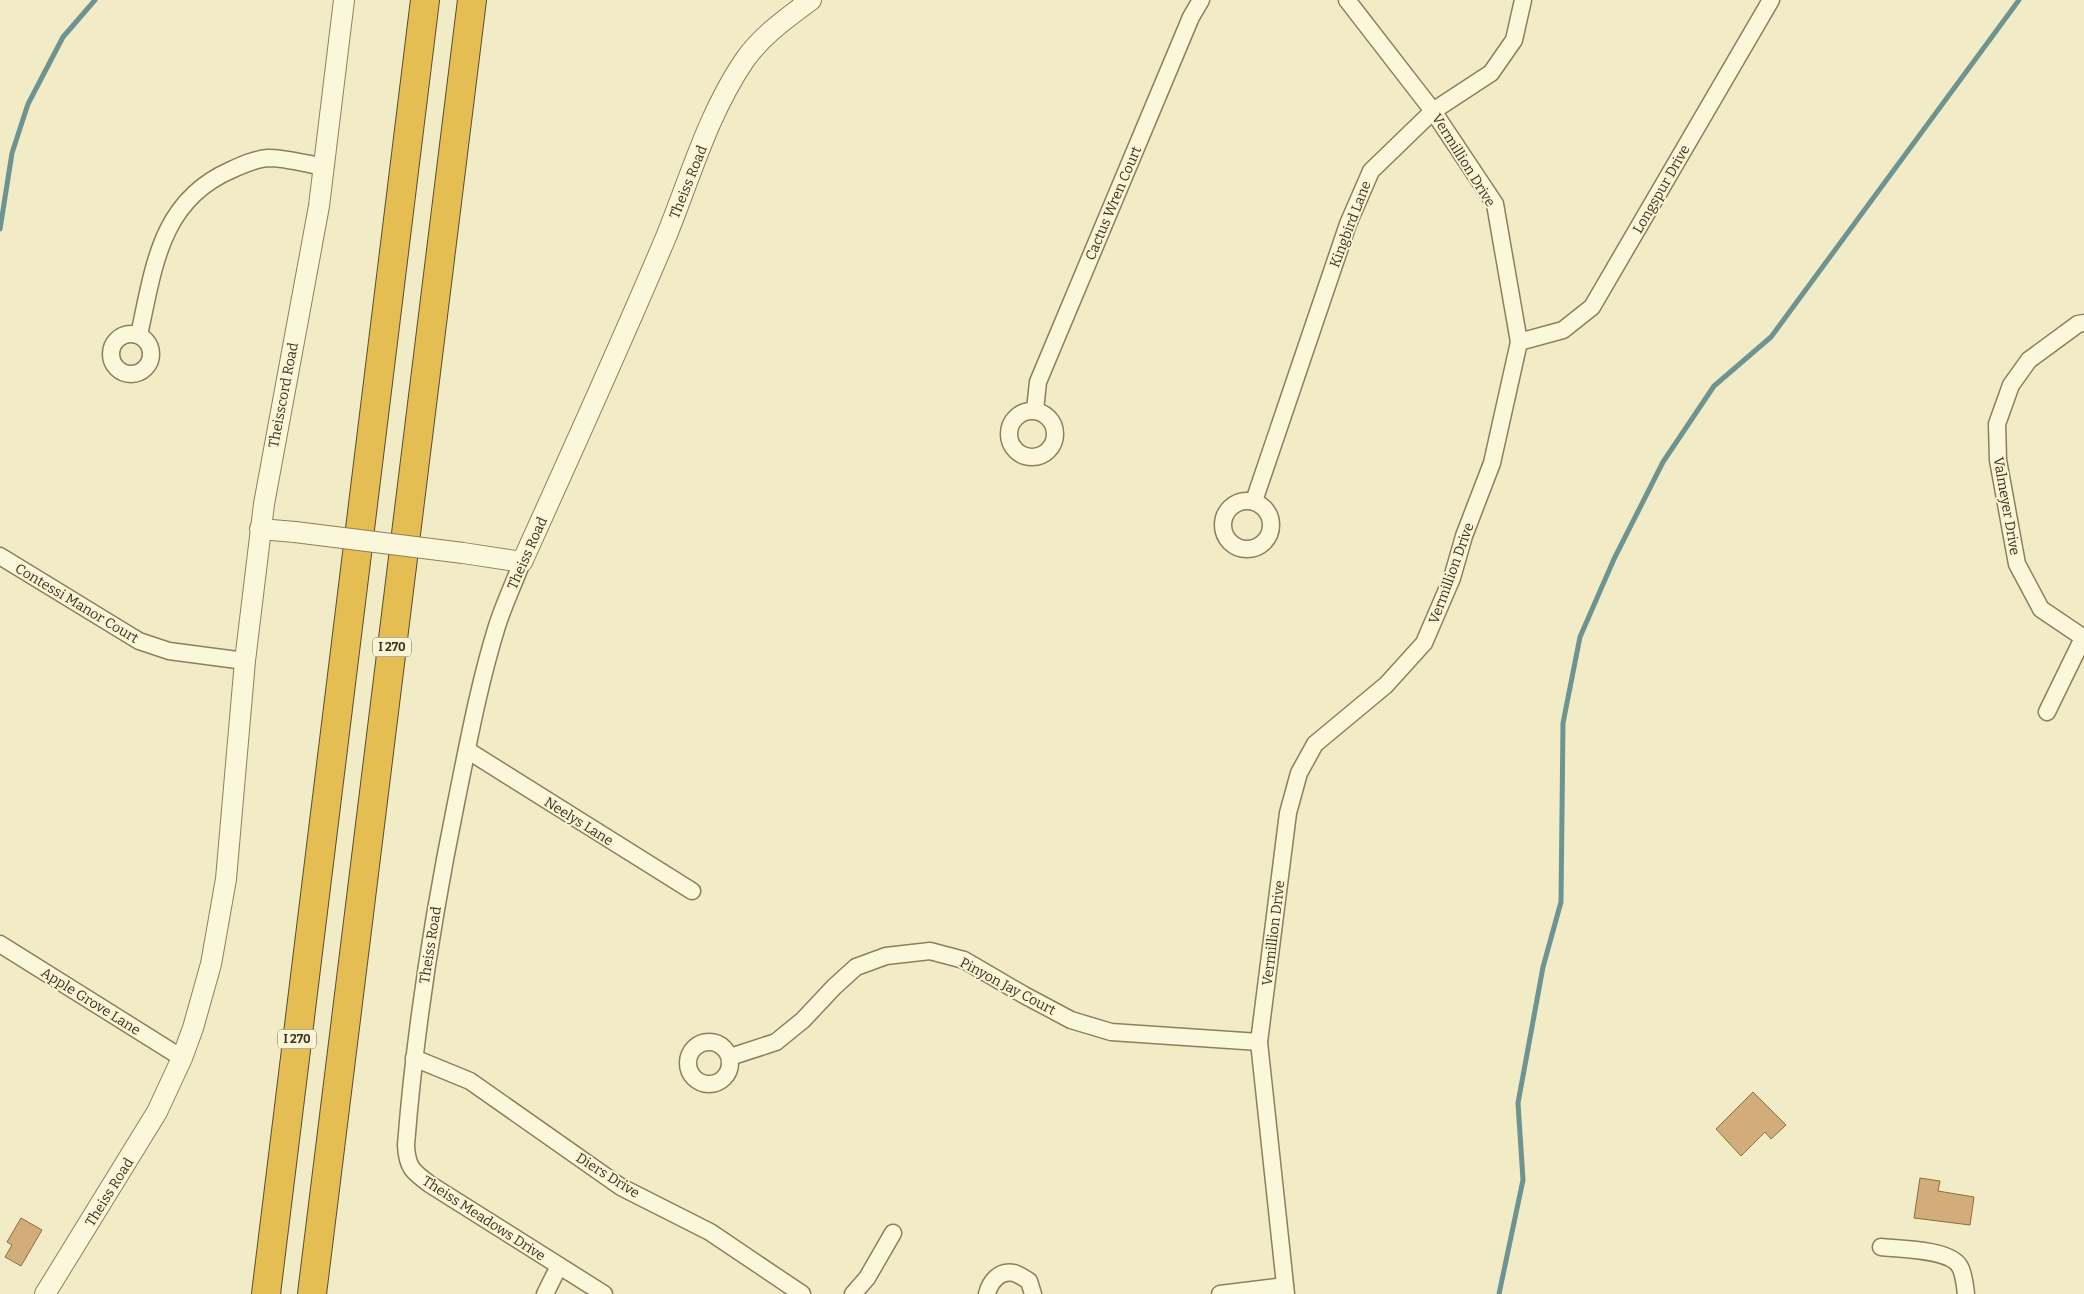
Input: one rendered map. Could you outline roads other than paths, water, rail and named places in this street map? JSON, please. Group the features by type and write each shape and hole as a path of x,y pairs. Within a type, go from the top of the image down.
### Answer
{"highway":[{"name":"I 270","path":"266,1294 425,0"},
{"name":"I 270","path":"312,1294 472,0"}],"street":[{"name":"Theisscord Road","path":"260,529 325,167 344,0"},
{"name":"Theiss Road","path":"409,1168 406,1158 406,1145 414,1058 430,941 467,750 498,624 522,562 666,236 706,134 725,93 735,75 756,46 811,0"},
{"name":"Cactus Wren Court","path":"1035,410 1038,382 1191,17 1202,0"},
{"name":"Vermillion Drive","path":"1285,1290 1259,1042 1288,813 1299,773 1315,744 1386,685 1424,643 1452,578 1464,536 1492,462 1519,342 1495,204 1433,111 1347,0"},
{"name":"Kingbird Lane","path":"1254,501 1348,224 1371,171 1433,111 1491,73 1514,40 1523,0"},
{"name":"Longspur Drive","path":"1519,342 1563,330 1592,307 1771,0"},
{"path":"139,335 152,273 165,232 178,211 197,191 214,177 246,163 267,158 325,167"},
{"name":"Valmeyer Drive","path":"2084,323 2078,324 2029,360 2011,385 1997,424 1998,460 2017,564 2041,609 2084,638"},
{"path":"260,529 463,553 522,562"},
{"name":"Theiss Road","path":"45,1294 157,1112 182,1058 204,992 219,926 232,819 244,661 260,529"},
{"name":"Contessi Manor Court","path":"0,556 139,641 169,651 244,661"},
{"path":"2047,712 2084,638"},
{"name":"Neelys Lane","path":"467,750 692,892"},
{"name":"Apple Grove Lane","path":"0,944 182,1058"},
{"name":"Pinyon Jay Court","path":"730,1057 776,1042 802,1020 856,967 886,956 930,951 964,960 1024,996 1071,1020 1111,1032 1259,1042"},
{"name":"Diers Drive","path":"414,1058 470,1081 621,1187 710,1232 802,1294"},
{"name":"Theiss Meadows Drive","path":"409,1168 431,1185 604,1294"},
{"path":"854,1294 893,1233"},
{"path":"1881,1247 1926,1252 1954,1259 1961,1267 1966,1294"},
{"name":"Theiss Meadows Drive","path":"545,1294 559,1266"},
{"path":"987,1294 990,1284 998,1275 1013,1272 1028,1281 1034,1294"},
{"path":"1220,1294 1285,1290"}],"waterway":[{"path":"0,229 12,153 28,104 63,37 95,0"},
{"path":"1499,1294 1523,1180 1518,1103 1543,967 1561,902 1563,723 1580,637 1614,559 1663,462 1714,386 1771,337 2019,0"}]}
